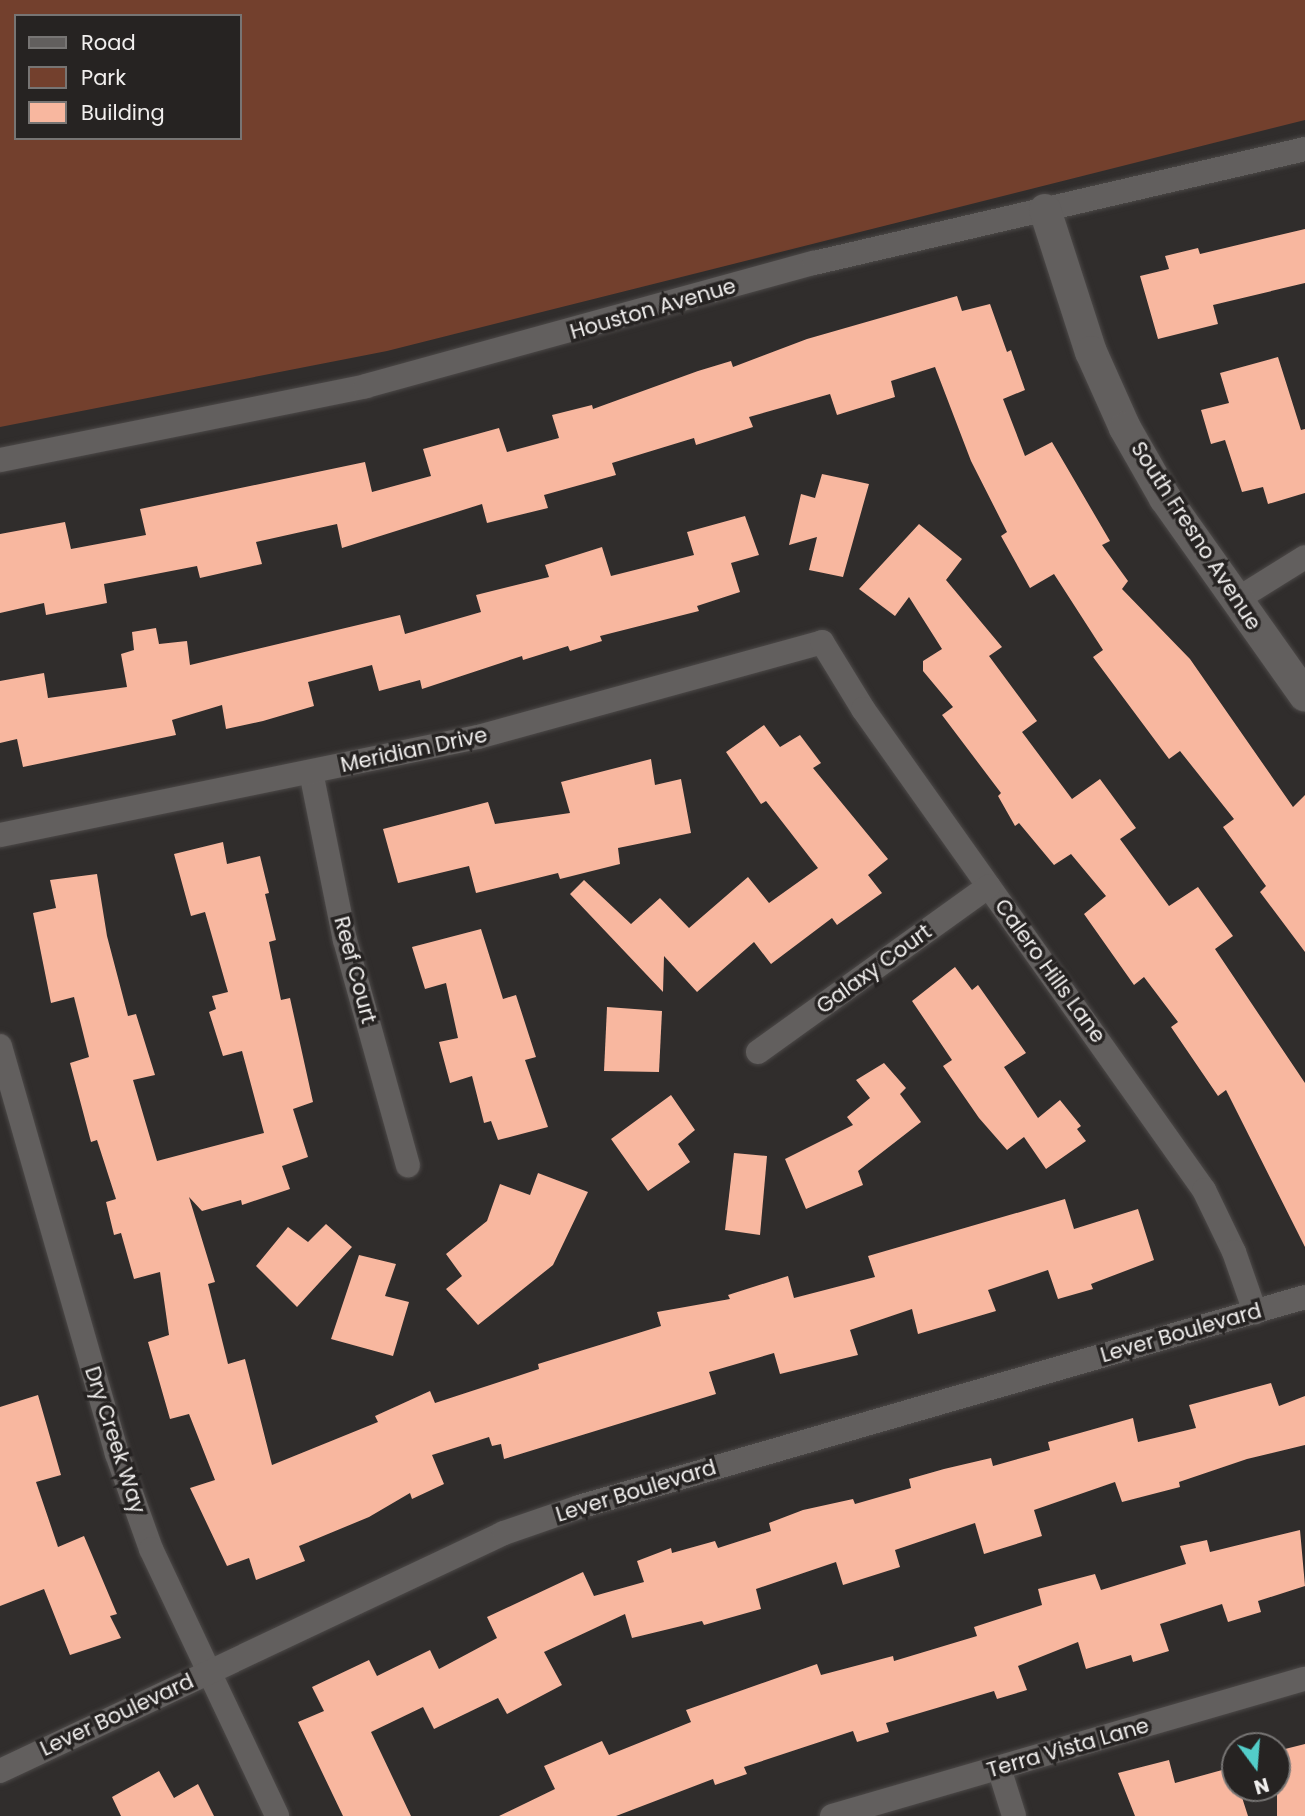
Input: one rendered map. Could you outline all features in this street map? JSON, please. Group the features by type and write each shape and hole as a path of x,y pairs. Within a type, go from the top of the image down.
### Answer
{"street":[{"name":"Houston Avenue","path":"0,460 366,386 814,264 1305,149"},
{"name":"South Fresno Avenue","path":"1045,210 1091,352 1125,428 1165,498 1305,696"},
{"path":"1236,600 1305,557"},
{"name":"Meridian Drive","path":"0,835 490,734 822,642"},
{"name":"Calero Hills Lane","path":"822,642 863,709 1204,1190 1234,1252 1255,1312"},
{"name":"Reef Court","path":"311,772 345,940 408,1165"},
{"name":"Galaxy Court","path":"758,1052 989,886"},
{"name":"Dry Creek Way","path":"0,1046 117,1454 151,1549 277,1816"},
{"name":"Lever Boulevard","path":"0,1771 504,1533 579,1507 1305,1297"},
{"name":"Terra Vista Lane","path":"832,1816 1305,1679"},
{"path":"999,1768 1014,1816"}],"green space":[{"path":"0,0 1305,0 1305,120 387,351 0,427"}],"building":[{"path":"1305,229 1305,283 1213,305 1218,324 1158,339 1140,276 1169,269 1165,256 1198,248 1200,254"},
{"path":"957,296 962,311 990,304 1007,352 1011,350 1025,390 1003,399 1025,456 1052,442 1110,541 1102,545 1128,581 1122,589 1190,659 1293,807 1305,795 1305,952 1260,892 1266,886 1223,827 1234,819 1180,751 1169,759 1093,657 1103,650 1054,574 1030,588 1001,536 1007,532 971,461 935,367 891,381 895,397 837,415 830,394 749,417 753,427 696,445 694,438 612,463 616,475 544,495 548,508 487,523 482,504 342,548 337,524 256,542 262,564 200,578 197,566 104,584 107,603 46,615 44,603 0,613 0,534 65,522 71,549 146,535 140,509 365,462 372,492 431,476 423,449 499,428 507,452 559,438 552,415 592,405 593,409 698,371 731,361 733,367 807,339"},
{"path":"1278,357 1301,430 1305,429 1305,493 1268,504 1263,487 1242,492 1225,440 1211,444 1201,410 1229,403 1220,373"},
{"path":"822,474 869,484 843,577 809,570 817,537 789,545 801,494 815,498"},
{"path":"745,516 759,555 731,563 740,592 697,606 699,611 600,636 602,641 570,651 568,646 523,660 522,656 422,689 420,680 379,691 372,665 308,682 314,706 263,721 226,729 222,705 172,720 176,735 23,767 17,739 0,743 0,681 44,673 48,698 127,687 121,654 134,650 132,632 156,628 159,644 187,641 190,665 400,615 405,634 481,612 476,595 549,577 545,565 602,547 611,576 694,555 687,532"},
{"path":"919,524 962,559 946,580 1002,647 989,656 1037,721 1022,732 1072,799 1100,779 1136,828 1120,839 1169,906 1198,887 1233,936 1215,949 1305,1083 1305,1247 1226,1090 1218,1096 1171,1027 1178,1022 1144,977 1134,985 1084,914 1106,896 1071,854 1054,865 1019,823 1015,826 998,796 1001,793 942,715 953,707 923,671 923,661 942,649 909,597 895,616 859,589"},
{"path":"764,725 780,747 800,735 821,763 813,768 888,859 868,875 882,893 837,925 832,918 771,964 754,942 697,992 664,956 663,992 570,894 584,880 631,924 660,898 689,928 748,877 769,903 818,868 766,801 761,804 726,752"},
{"path":"651,759 655,785 681,779 691,833 618,848 620,864 560,879 558,873 476,893 469,866 398,883 383,829 488,802 495,824 570,813 561,782"},
{"path":"223,842 227,864 260,856 269,893 265,894 276,940 269,942 281,1000 290,998 313,1102 293,1109 308,1157 282,1166 290,1189 242,1205 241,1200 202,1211 189,1197 215,1282 208,1284 228,1364 245,1359 272,1465 378,1422 375,1416 430,1391 435,1403 539,1369 538,1364 661,1326 657,1312 730,1299 728,1295 788,1276 794,1298 875,1277 868,1256 1065,1199 1074,1229 1138,1209 1154,1260 1091,1284 1093,1289 1058,1299 1048,1270 988,1290 996,1311 918,1334 912,1309 850,1330 858,1355 780,1374 774,1353 709,1372 716,1394 504,1459 501,1444 492,1446 489,1437 432,1455 444,1484 412,1499 410,1493 369,1517 299,1546 305,1561 256,1580 249,1558 227,1566 190,1488 215,1480 189,1414 170,1419 148,1342 169,1335 160,1272 134,1279 121,1233 114,1235 106,1202 116,1199 97,1140 91,1142 70,1063 89,1057 74,997 51,1003 33,913 56,908 50,880 97,874 107,936 128,1016 136,1014 155,1075 133,1080 157,1161 264,1133 242,1051 223,1056 209,1012 216,1009 212,996 228,992 205,912 191,916 174,854"},
{"path":"481,929 503,999 516,995 536,1057 525,1060 548,1127 498,1140 491,1121 484,1123 472,1076 450,1083 439,1042 458,1038 446,983 425,989 412,947"},
{"path":"955,967 972,990 978,985 1026,1053 1004,1067 1038,1118 1060,1100 1081,1126 1077,1129 1086,1141 1046,1169 1024,1137 1007,1150 979,1118 943,1066 952,1060 912,1001"},
{"path":"607,1007 662,1011 659,1072 604,1071"},
{"path":"884,1063 906,1088 900,1094 921,1122 858,1171 863,1185 806,1209 785,1159 853,1125 847,1117 870,1098 856,1080"},
{"path":"671,1095 695,1130 678,1144 690,1162 648,1191 611,1139"},
{"path":"734,1153 767,1156 760,1235 725,1230"},
{"path":"538,1173 588,1192 553,1265 478,1325 446,1289 462,1276 446,1254 487,1221 500,1184 530,1195"},
{"path":"326,1224 352,1247 297,1307 256,1266 288,1227 308,1242"},
{"path":"359,1255 396,1264 385,1296 409,1302 393,1356 331,1339"},
{"path":"1271,1383 1279,1406 1305,1396 1305,1445 1247,1459 1179,1482 1180,1487 1122,1502 1115,1482 1034,1510 1042,1536 984,1554 975,1523 895,1550 900,1567 843,1585 836,1562 756,1589 761,1609 704,1625 702,1621 632,1638 625,1614 544,1652 562,1685 507,1714 498,1698 434,1729 423,1707 371,1732 411,1816 343,1816 298,1722 324,1711 312,1687 369,1660 377,1676 430,1650 439,1669 497,1638 487,1617 583,1572 594,1596 644,1582 637,1561 671,1548 672,1553 715,1541 718,1548 771,1531 769,1523 803,1510 853,1499 855,1504 911,1488 909,1479 991,1458 993,1466 1050,1450 1048,1442 1133,1418 1138,1442 1196,1428 1189,1405"},
{"path":"38,1395 61,1475 36,1482 58,1547 84,1536 117,1614 110,1616 121,1638 70,1655 44,1589 0,1606 0,1407"},
{"path":"1300,1530 1305,1586 1258,1601 1261,1612 1228,1622 1222,1604 1160,1624 1169,1651 1133,1662 1131,1655 1086,1669 1078,1642 1018,1666 1027,1690 997,1699 994,1691 886,1723 889,1732 857,1742 853,1731 744,1767 747,1774 715,1785 713,1779 616,1816 499,1816 555,1789 544,1766 602,1741 609,1755 691,1722 686,1710 817,1664 821,1675 893,1656 894,1661 977,1636 974,1627 1042,1605 1038,1589 1095,1574 1101,1590 1186,1564 1180,1546 1207,1540 1210,1552"},
{"path":"1305,1744 1305,1816 1277,1816 1277,1802 1291,1802 1291,1748"},
{"path":"1169,1760 1175,1783 1221,1770 1221,1802 1244,1802 1248,1816 1135,1816 1118,1773"},
{"path":"159,1771 174,1798 198,1784 214,1816 121,1816 112,1797"}]}
